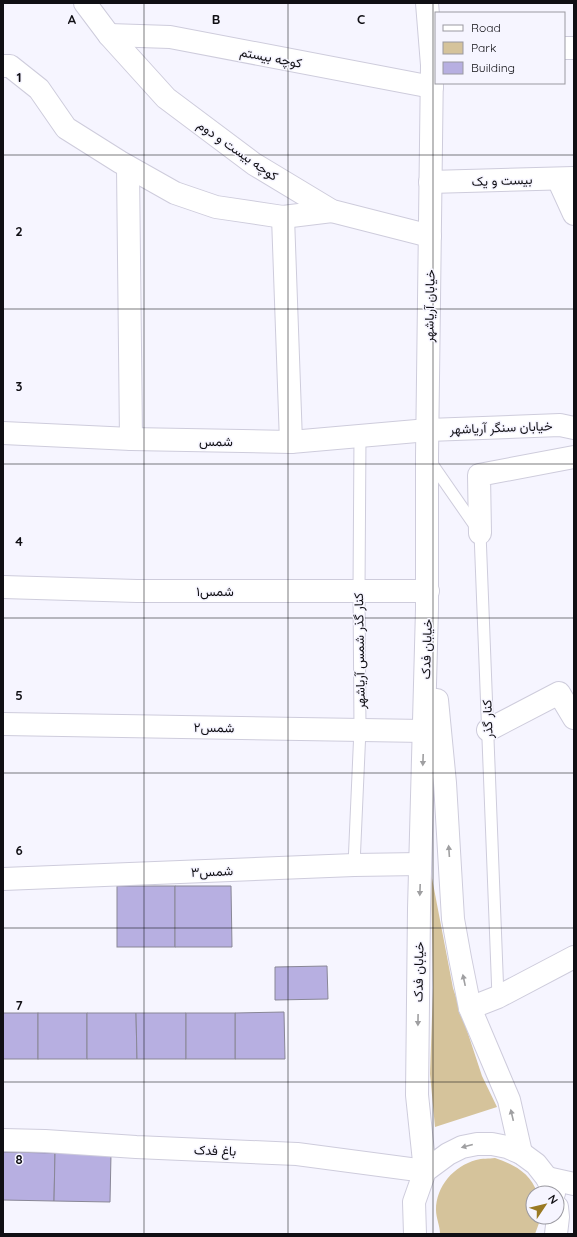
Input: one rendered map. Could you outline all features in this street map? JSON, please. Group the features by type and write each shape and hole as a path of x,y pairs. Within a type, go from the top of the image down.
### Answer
{"street":[{"name":"کوچه بیست و دوم","path":"85,3 109,35 166,98 254,164 332,211 430,236"},
{"name":"خیابان آریاشهر","path":"427,3 433,51 427,457 428,600"},
{"name":"کوچه بیستم","path":"109,35 170,38 432,87"},
{"path":"3,66 10,66 39,89 66,128 128,167 175,193 216,207 284,217 332,211"},
{"path":"128,167 131,439"},
{"path":"566,179 574,214"},
{"name":"بیست و یک","path":"430,182 566,179"},
{"path":"284,217 291,442"},
{"path":"567,426 574,448"},
{"name":"خیابان سنگر آریاشهر","path":"428,430 567,426"},
{"name":"شمس","path":"3,433 131,439 291,442 428,430"},
{"path":"480,533 479,475 574,457"},
{"name":"شمس۱","path":"3,587 137,591 359,591 428,600"},
{"name":"خیابان فدک","path":"425,1171 416,1095 420,864 428,600"},
{"name":"خیابان فدک","path":"428,600 445,783 453,919 470,1008 509,1100 521,1153"},
{"path":"488,730 559,693 574,718"},
{"name":"شمس۲","path":"3,724 424,731"},
{"name":"شمس۳","path":"3,879 354,865 420,864"},
{"path":"470,1008 571,964"},
{"name":"باغ فدک","path":"3,1140 297,1154 425,1171"},
{"path":"415,1234 414,1202 425,1171 448,1154 462,1147 477,1144 492,1144 507,1147 521,1153 536,1164 550,1185 574,1184"}],"lane":[{"name":"کنار گذر شمس آریاشهر","path":"354,865 360,729 360,436"},
{"path":"427,457 480,533"},
{"name":"کنار گذر","path":"480,533 498,997"}],"green space":[{"path":"431,873 453,988 482,1076 497,1107 435,1127 430,1074 433,988"},
{"path":"495,1158 508,1163 515,1166 530,1180 533,1185 525,1185 525,1225 538,1225 535,1234 440,1234 436,1210 439,1193 443,1185 460,1167 478,1159"}],"building":[{"path":"117,886 175,886 175,947 117,947"},
{"path":"175,886 231,886 232,947 175,947"},
{"path":"327,966 328,999 275,1000 275,967"},
{"path":"284,1012 285,1059 235,1059 235,1013"},
{"path":"3,1013 38,1013 38,1059 3,1059"},
{"path":"38,1013 87,1013 87,1059 38,1059"},
{"path":"87,1013 136,1013 137,1059 87,1059"},
{"path":"136,1013 186,1013 186,1059 137,1059"},
{"path":"186,1013 235,1013 235,1059 186,1059"},
{"path":"3,1152 55,1153 54,1201 3,1200"},
{"path":"55,1153 111,1154 110,1202 54,1201"}]}
